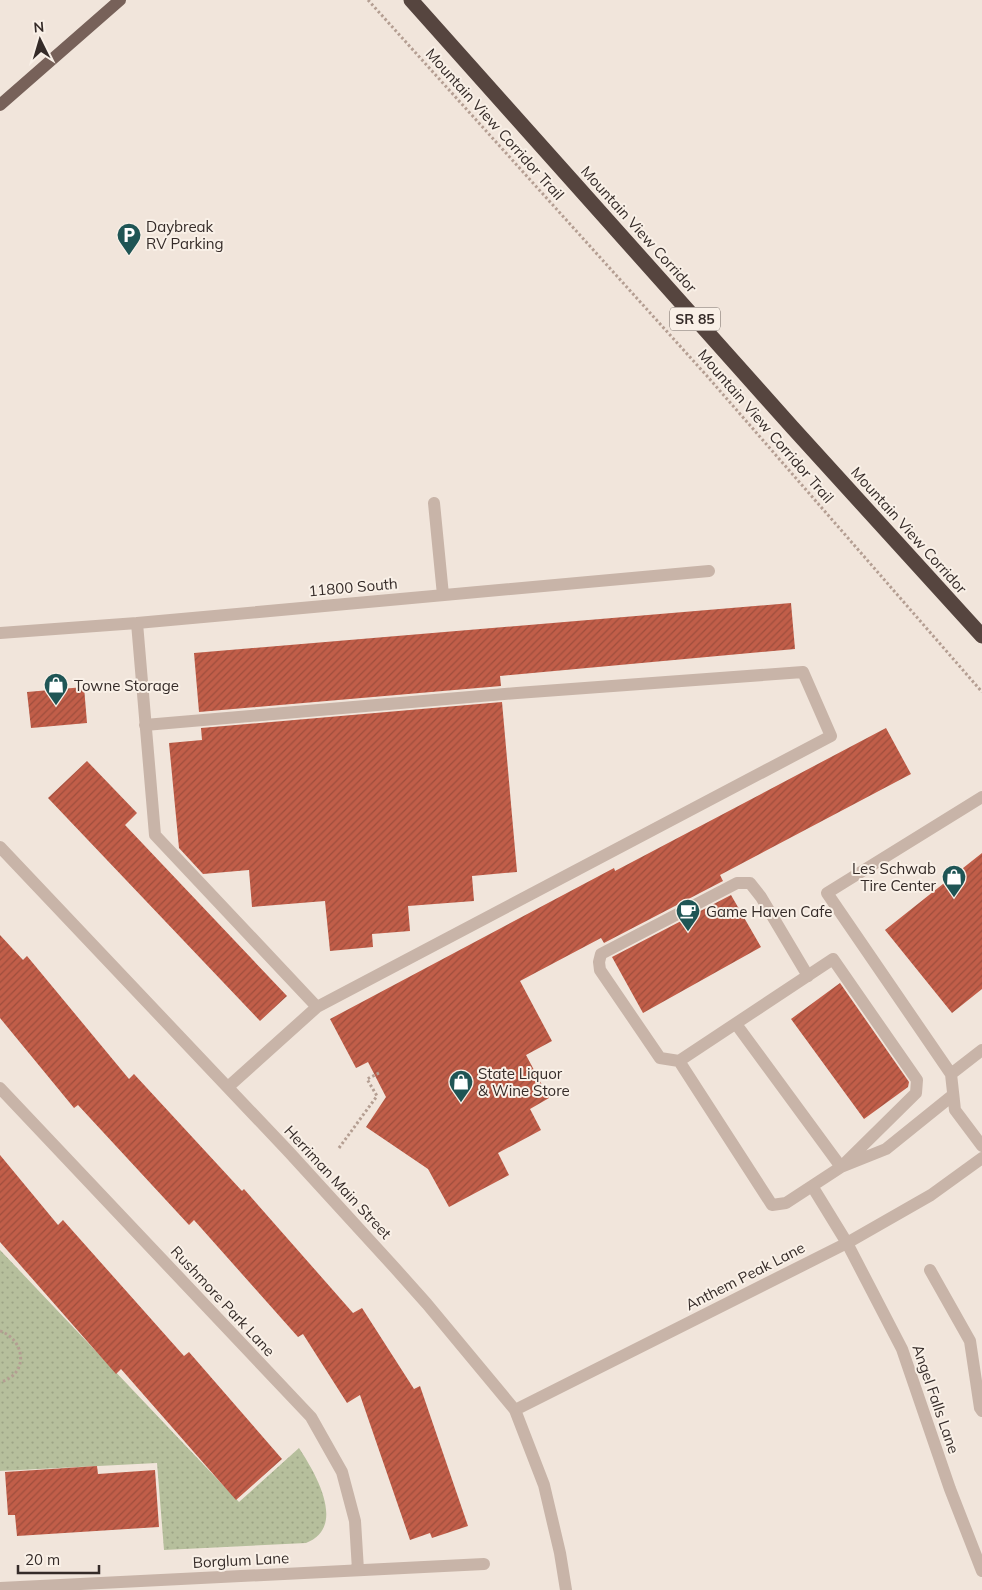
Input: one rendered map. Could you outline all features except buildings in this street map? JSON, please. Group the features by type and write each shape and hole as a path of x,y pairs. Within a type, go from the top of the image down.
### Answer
{"highway":[{"name":"Mountain View Corridor","path":"410,0 792,427 982,636"}],"main road":[{"path":"0,105 120,0"}],"street":[{"path":"434,503 443,595"},
{"name":"11800 South","path":"0,633 137,623 708,571"},
{"path":"137,623 155,835 317,1007"},
{"path":"145,725 517,693 803,672 831,736 317,1007 228,1087"},
{"path":"982,797 827,893 951,1074 955,1110 982,1146"},
{"name":"Herriman Main Street","path":"0,846 228,1087 427,1304 515,1410 544,1484 560,1553 566,1590"},
{"path":"679,1062 833,960 916,1080 916,1093 841,1167 786,1203 772,1205 679,1062 660,1058 600,970 599,962 601,954 737,883 750,883 761,897 808,976"},
{"path":"736,1024 841,1167"},
{"path":"951,1074 982,1050"},
{"name":"Rushmore Park Lane","path":"0,1088 311,1417 342,1472 355,1521 358,1570"},
{"path":"841,1167 886,1149 954,1095"},
{"name":"Anthem Peak Lane","path":"515,1410 847,1243 931,1195 982,1158"},
{"name":"Angel Falls Lane","path":"812,1186 847,1243 902,1349 950,1489 982,1571"},
{"path":"930,1270 970,1340 982,1411"},
{"name":"Borglum Lane","path":"0,1588 180,1584 358,1570 484,1564"}],"path":[{"name":"Mountain View Corridor Trail","path":"368,0 708,376 982,692"},
{"path":"339,1148 377,1096 367,1079 379,1073"},
{"path":"0,1331 15,1340 21,1355 16,1371 11,1377 0,1382"}],"green space":[{"path":"0,1250 239,1502 299,1448 313,1472 324,1499 325,1525 318,1535 306,1543 164,1550 157,1463 0,1471"}],"place":[{"name":"Daybreak RV Parking","path":"129,256"},
{"name":"Towne Storage","path":"56,706"},
{"name":"Les Schwab Tire Center","path":"954,898"},
{"name":"Game Haven Cafe","path":"688,932"},
{"name":"State Liquor & Wine Store","path":"461,1103"}]}
